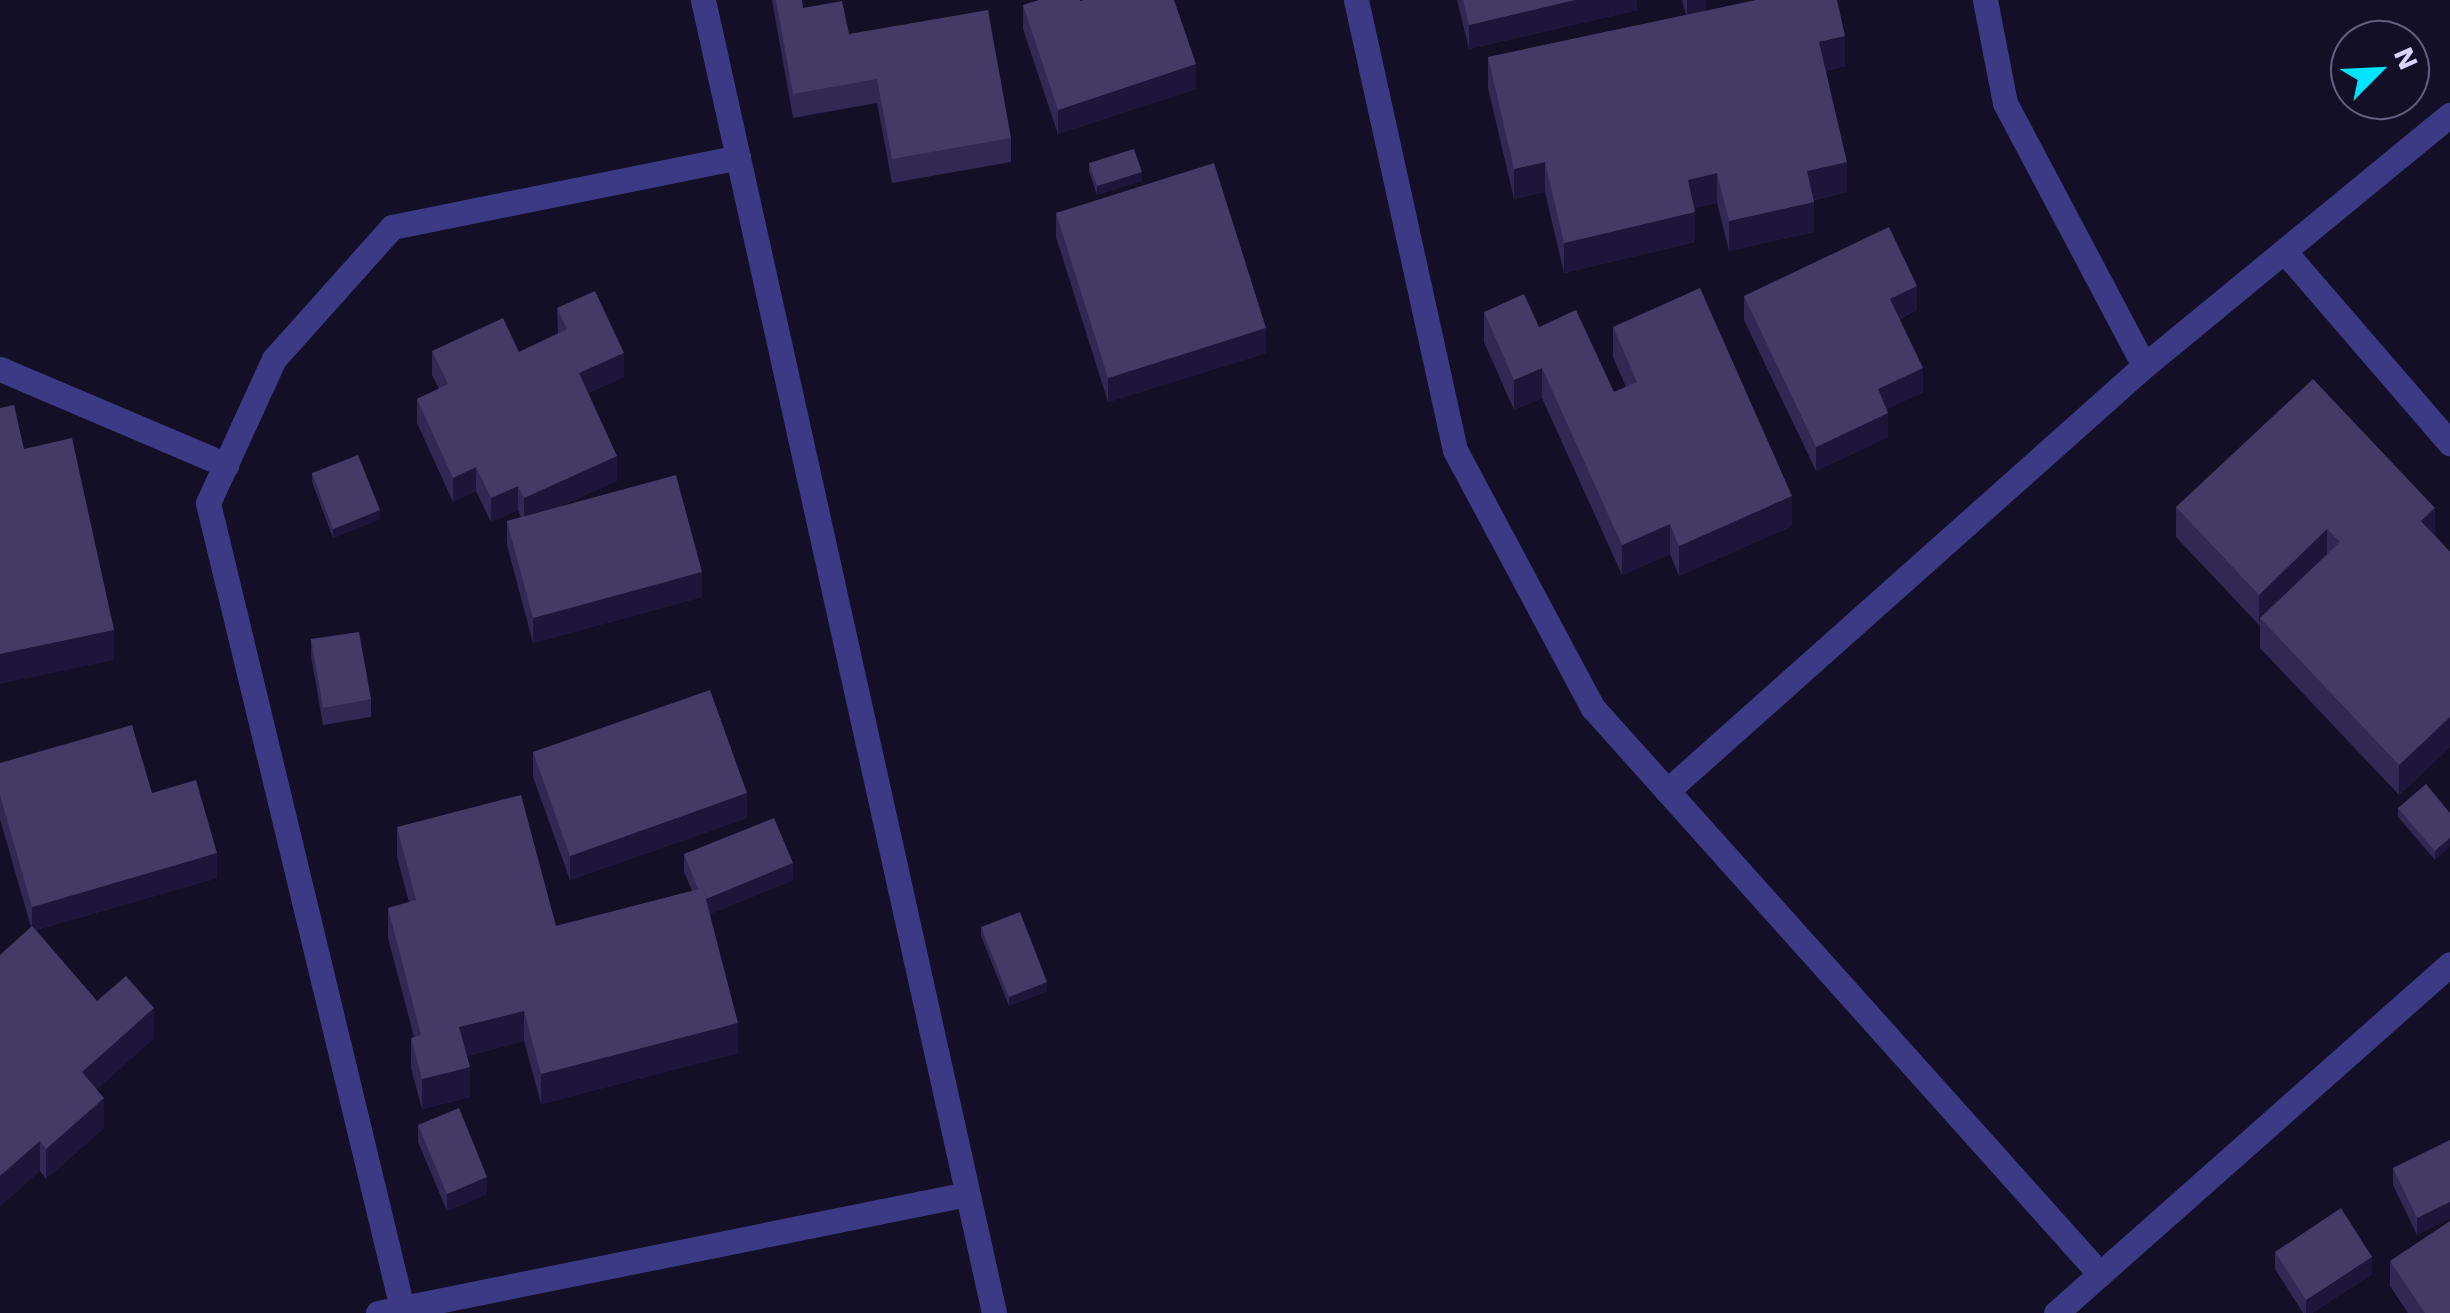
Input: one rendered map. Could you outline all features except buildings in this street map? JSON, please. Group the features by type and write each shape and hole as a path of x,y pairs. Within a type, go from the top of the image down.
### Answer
{"street":[{"path":"703,0 994,1313"},
{"path":"1356,0 1455,450 1593,708 2100,1274"},
{"path":"1985,0 2005,102 2144,366"},
{"path":"1666,791 2144,366 2450,114"},
{"path":"738,158 392,228 274,360 208,504 390,1310 968,1194"},
{"path":"2284,251 2450,443"},
{"path":"0,369 226,465"},
{"path":"2056,1313 2450,964"}]}
